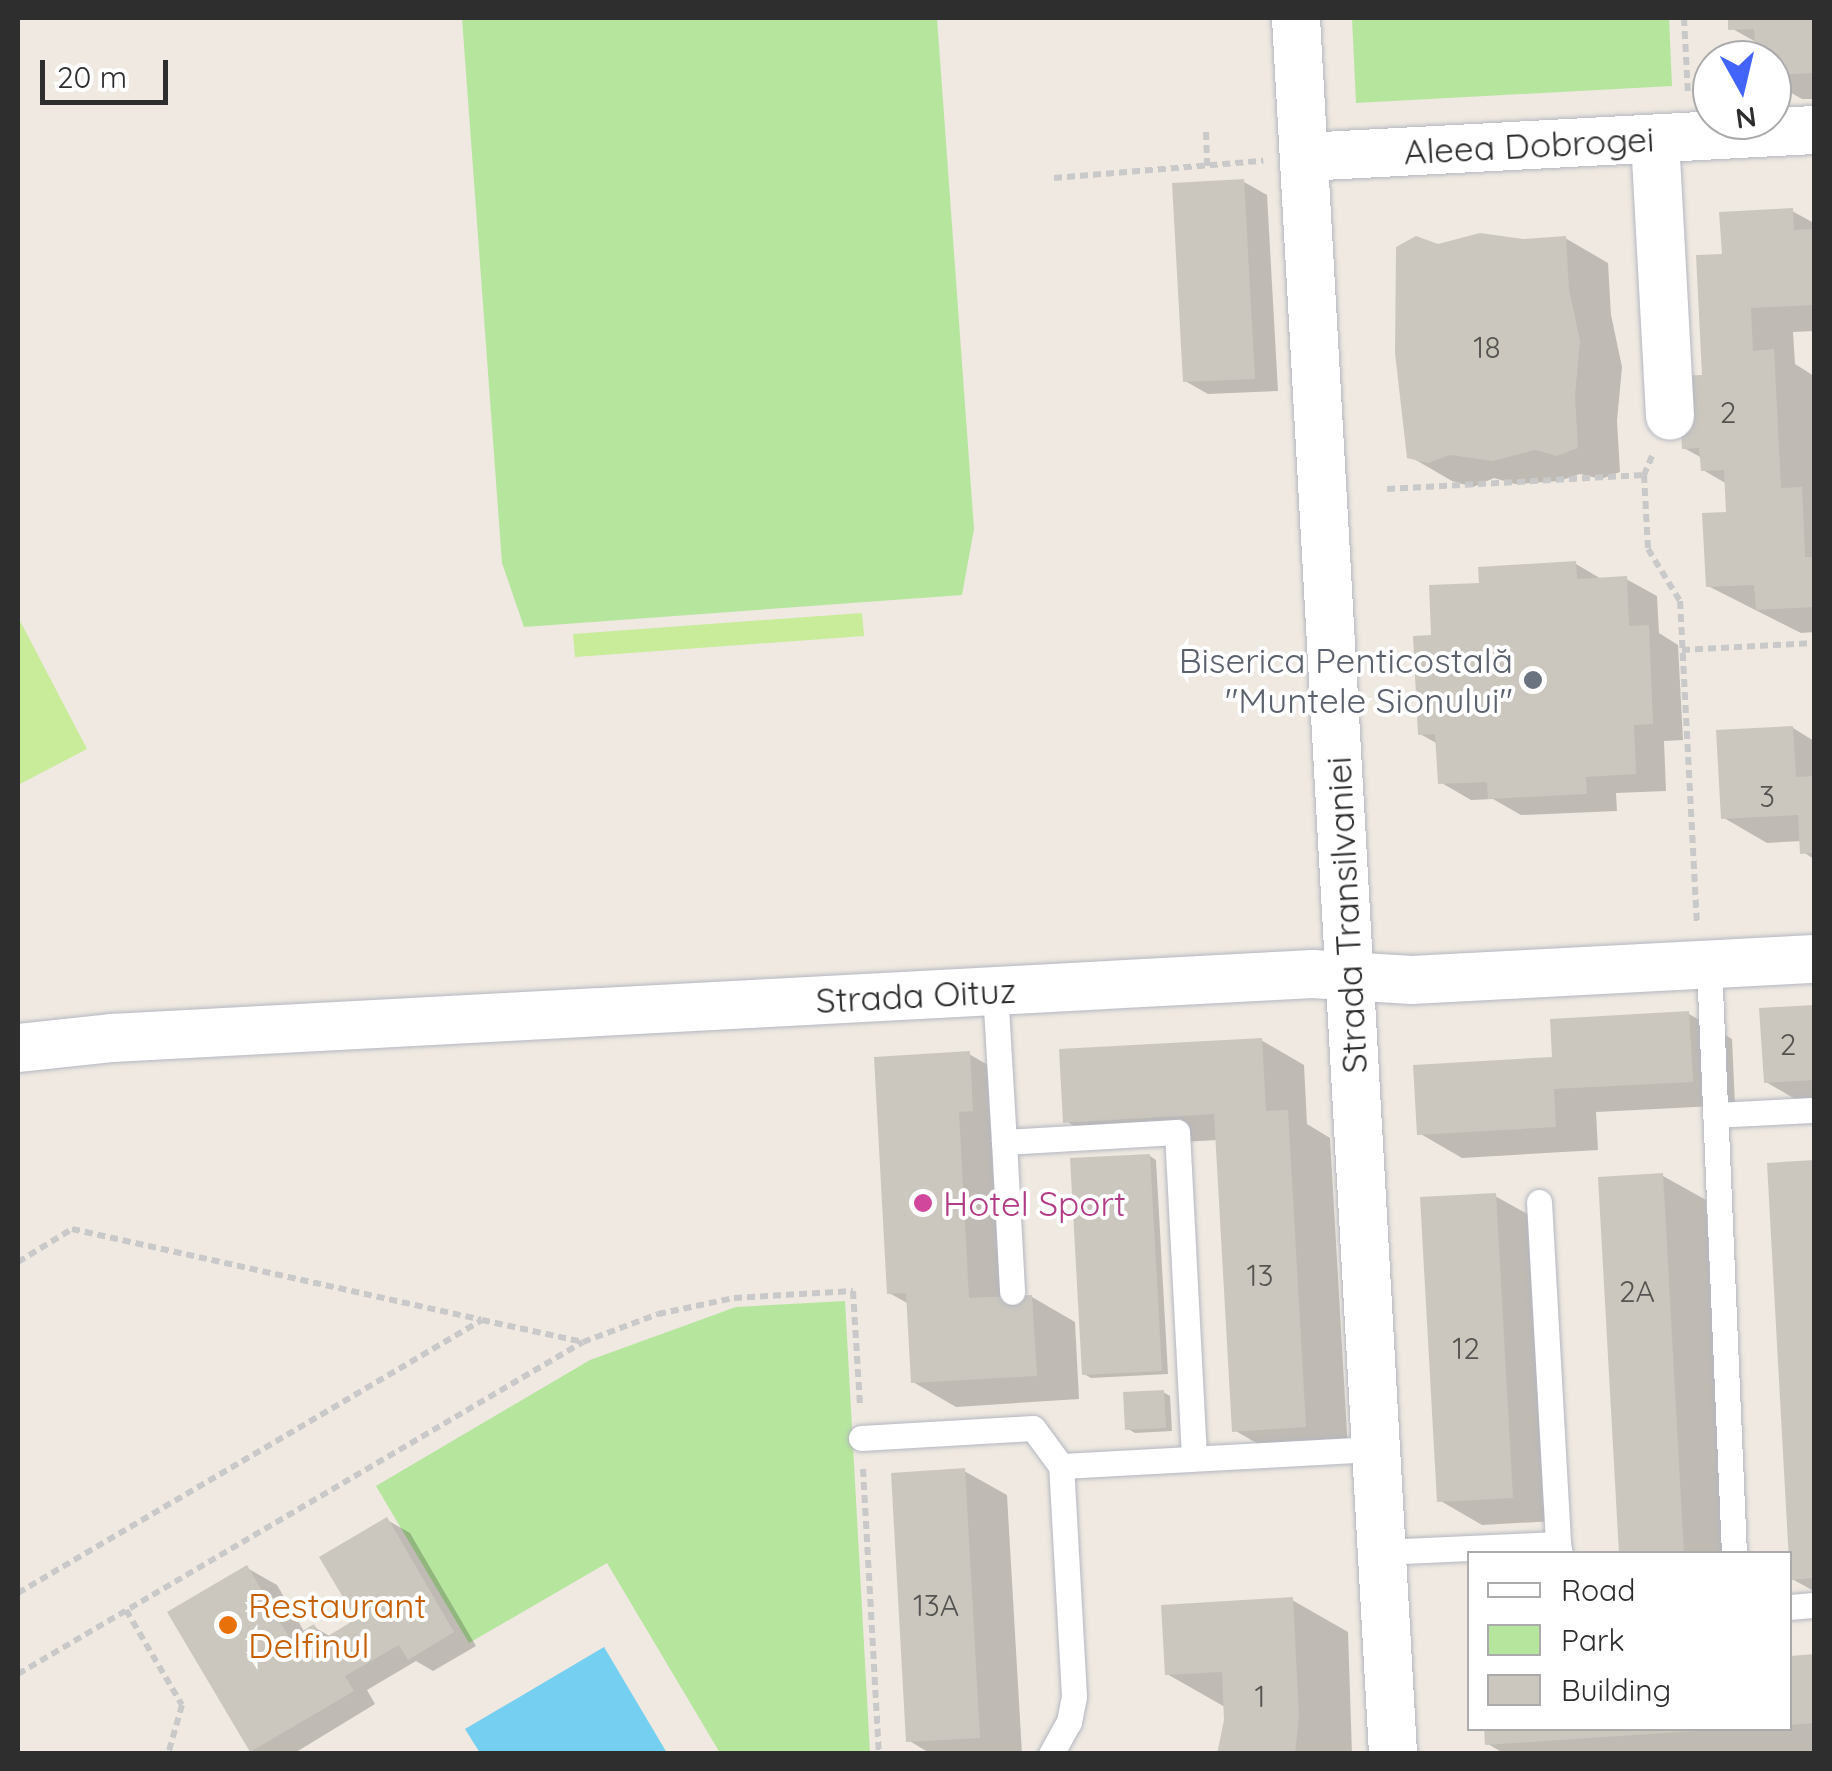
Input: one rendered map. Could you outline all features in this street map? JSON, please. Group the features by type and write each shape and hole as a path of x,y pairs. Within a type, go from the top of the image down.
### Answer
{"street":[{"name":"Strada Transilvaniei","path":"1296,18 1392,1754"},
{"name":"Aleea Dobrogei","path":"1304,157 1814,130"},
{"path":"1655,139 1670,416"},
{"name":"Strada Oituz","path":"18,1048 112,1038 1312,974 1412,980 1703,949 1814,959"}],"lane":[{"path":"1703,949 1715,1115 1734,1551"},
{"path":"996,991 1012,1292"},
{"path":"1715,1115 1814,1110"},
{"path":"1004,1142 1176,1132 1194,1458"},
{"path":"1381,1552 1559,1549 1539,1202"},
{"path":"861,1438 1033,1428 1061,1466 1074,1696 1069,1722 1051,1754"},
{"path":"1061,1466 1376,1448"}],"path":[{"path":"1684,18 1688,95"},
{"path":"1206,132 1208,166"},
{"path":"1054,178 1304,157"},
{"path":"1387,488 1644,475 1648,548 1680,601 1703,949"},
{"path":"1682,650 1814,643"},
{"path":"18,1262 72,1229 583,1342"},
{"path":"18,1674 583,1342 658,1314 734,1298 854,1291 879,1754"},
{"path":"18,1593 482,1320"},
{"path":"126,1610 182,1705 168,1754"}],"green space":[{"path":"462,18 937,18 974,529 962,595 524,627 502,563"},
{"path":"1352,18 1669,18 1672,86 1356,103"},
{"path":"862,613 864,636 575,657 573,634"},
{"path":"18,617 87,749 18,785"},
{"path":"845,1301 870,1753 720,1753 607,1563 469,1643 376,1486 590,1360 736,1307"}],"water":[{"path":"604,1647 667,1753 480,1753 465,1729"}],"building":[{"path":"1728,18 1814,18 1814,73 1792,74 1792,40 1755,40 1754,29 1728,30"},
{"path":"1244,179 1255,379 1183,382 1172,183"},
{"path":"1793,208 1794,230 1814,229 1814,305 1751,308 1753,351 1774,349 1781,488 1802,487 1805,557 1814,557 1814,607 1756,610 1754,585 1706,587 1702,513 1726,512 1724,470 1701,471 1699,448 1682,449 1678,376 1702,375 1696,255 1722,254 1719,212"},
{"path":"1480,233 1523,239 1566,236 1569,289 1580,341 1575,395 1578,448 1557,456 1535,450 1493,461 1450,455 1428,463 1407,458 1395,353 1396,247 1416,236 1438,244"},
{"name":"Biserica Penticostală \"Muntele Sionului\"","path":"1576,561 1577,579 1627,576 1629,626 1649,625 1653,724 1634,725 1636,774 1586,777 1587,794 1488,799 1487,782 1438,784 1435,734 1418,735 1413,636 1431,635 1429,585 1479,583 1478,567"},
{"path":"1793,726 1796,777 1814,776 1814,853 1800,854 1798,815 1721,819 1716,730"},
{"path":"1814,1005 1814,1080 1764,1083 1759,1008"},
{"path":"1689,1011 1693,1082 1554,1089 1556,1127 1417,1135 1413,1065 1552,1057 1550,1019"},
{"path":"1262,1038 1266,1111 1288,1110 1306,1427 1232,1432 1214,1114 1063,1123 1059,1049"},
{"name":"Hotel Sport","path":"970,1051 973,1111 959,1112 969,1298 1032,1295 1037,1376 911,1383 906,1293 887,1294 874,1057"},
{"path":"1150,1154 1162,1371 1082,1375 1070,1158"},
{"path":"1814,1160 1814,1578 1792,1580 1792,1551 1788,1551 1767,1163"},
{"path":"1663,1173 1684,1551 1619,1551 1598,1177"},
{"path":"1496,1193 1513,1498 1437,1502 1420,1197"},
{"path":"1164,1390 1166,1428 1125,1430 1123,1392"},
{"path":"965,1468 980,1738 906,1742 891,1473"},
{"path":"387,1517 454,1632 408,1660 399,1645 345,1676 354,1691 250,1752 167,1612 247,1565 290,1639 314,1624 323,1639 356,1619 319,1557"},
{"path":"1293,1597 1299,1716 1295,1754 1217,1754 1224,1720 1222,1672 1165,1675 1161,1605"},
{"path":"1814,1654 1814,1723 1792,1725 1792,1656"},
{"path":"1484,1731 1694,1731 1485,1745"}],"place":[{"name":"Biserica Penticostală \"Muntele Sionului\"","path":"1533,680"},
{"name":"Hotel Sport","path":"923,1203"},
{"name":"Restaurant Delfinul","path":"228,1625"}]}
